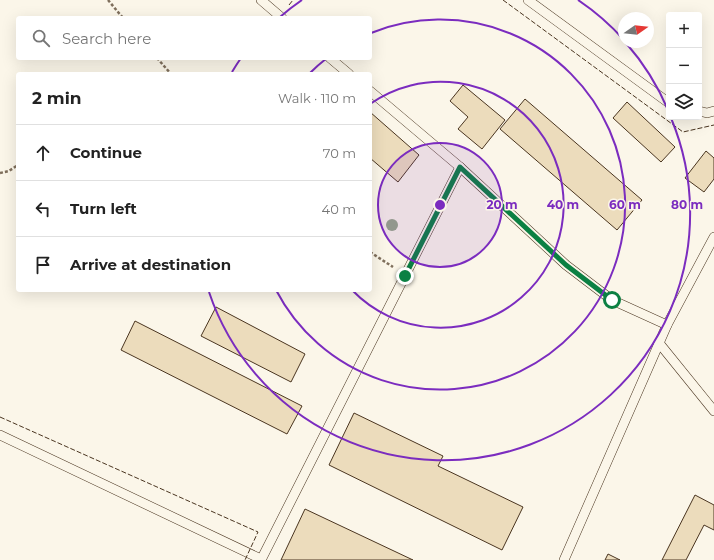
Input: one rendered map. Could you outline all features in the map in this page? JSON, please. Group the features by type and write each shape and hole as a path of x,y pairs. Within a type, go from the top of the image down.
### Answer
{"lane":[{"path":"528,0 666,101"},
{"path":"266,2 280,16"},
{"path":"332,60 347,72"},
{"path":"372,93 460,167 566,265 612,300 667,325"},
{"path":"702,112 707,113 714,111"},
{"path":"0,435 261,560 460,167"},
{"path":"564,560 667,325 714,237"},
{"path":"659,343 714,411"}],"path":[{"path":"108,0 121,16"},
{"path":"159,60 169,72"},
{"path":"0,173 9,171 16,166"},
{"path":"372,253 405,276"}],"building":[{"path":"463,85 505,120 482,149 458,129 468,117 450,101"},
{"path":"525,99 642,200 617,230 500,129"},
{"path":"627,102 675,147 661,162 613,118"},
{"path":"372,114 419,155 398,182 372,160"},
{"path":"706,151 714,158 714,179 704,192 685,178"},
{"path":"216,307 305,354 291,382 201,336"},
{"path":"135,321 302,406 287,434 121,350"},
{"path":"354,413 443,456 438,466 523,507 502,550 329,465"},
{"path":"695,495 714,505 714,530 704,525 686,560 662,560"},
{"path":"305,509 413,560 281,560"},
{"path":"608,554 620,560 605,560"}],"fence":[{"path":"289,5 293,0"},
{"path":"503,0 683,132 714,125"},
{"path":"0,417 258,532 245,560"}],"route":[{"path":"405,276 460,167 566,265 612,300"}]}
